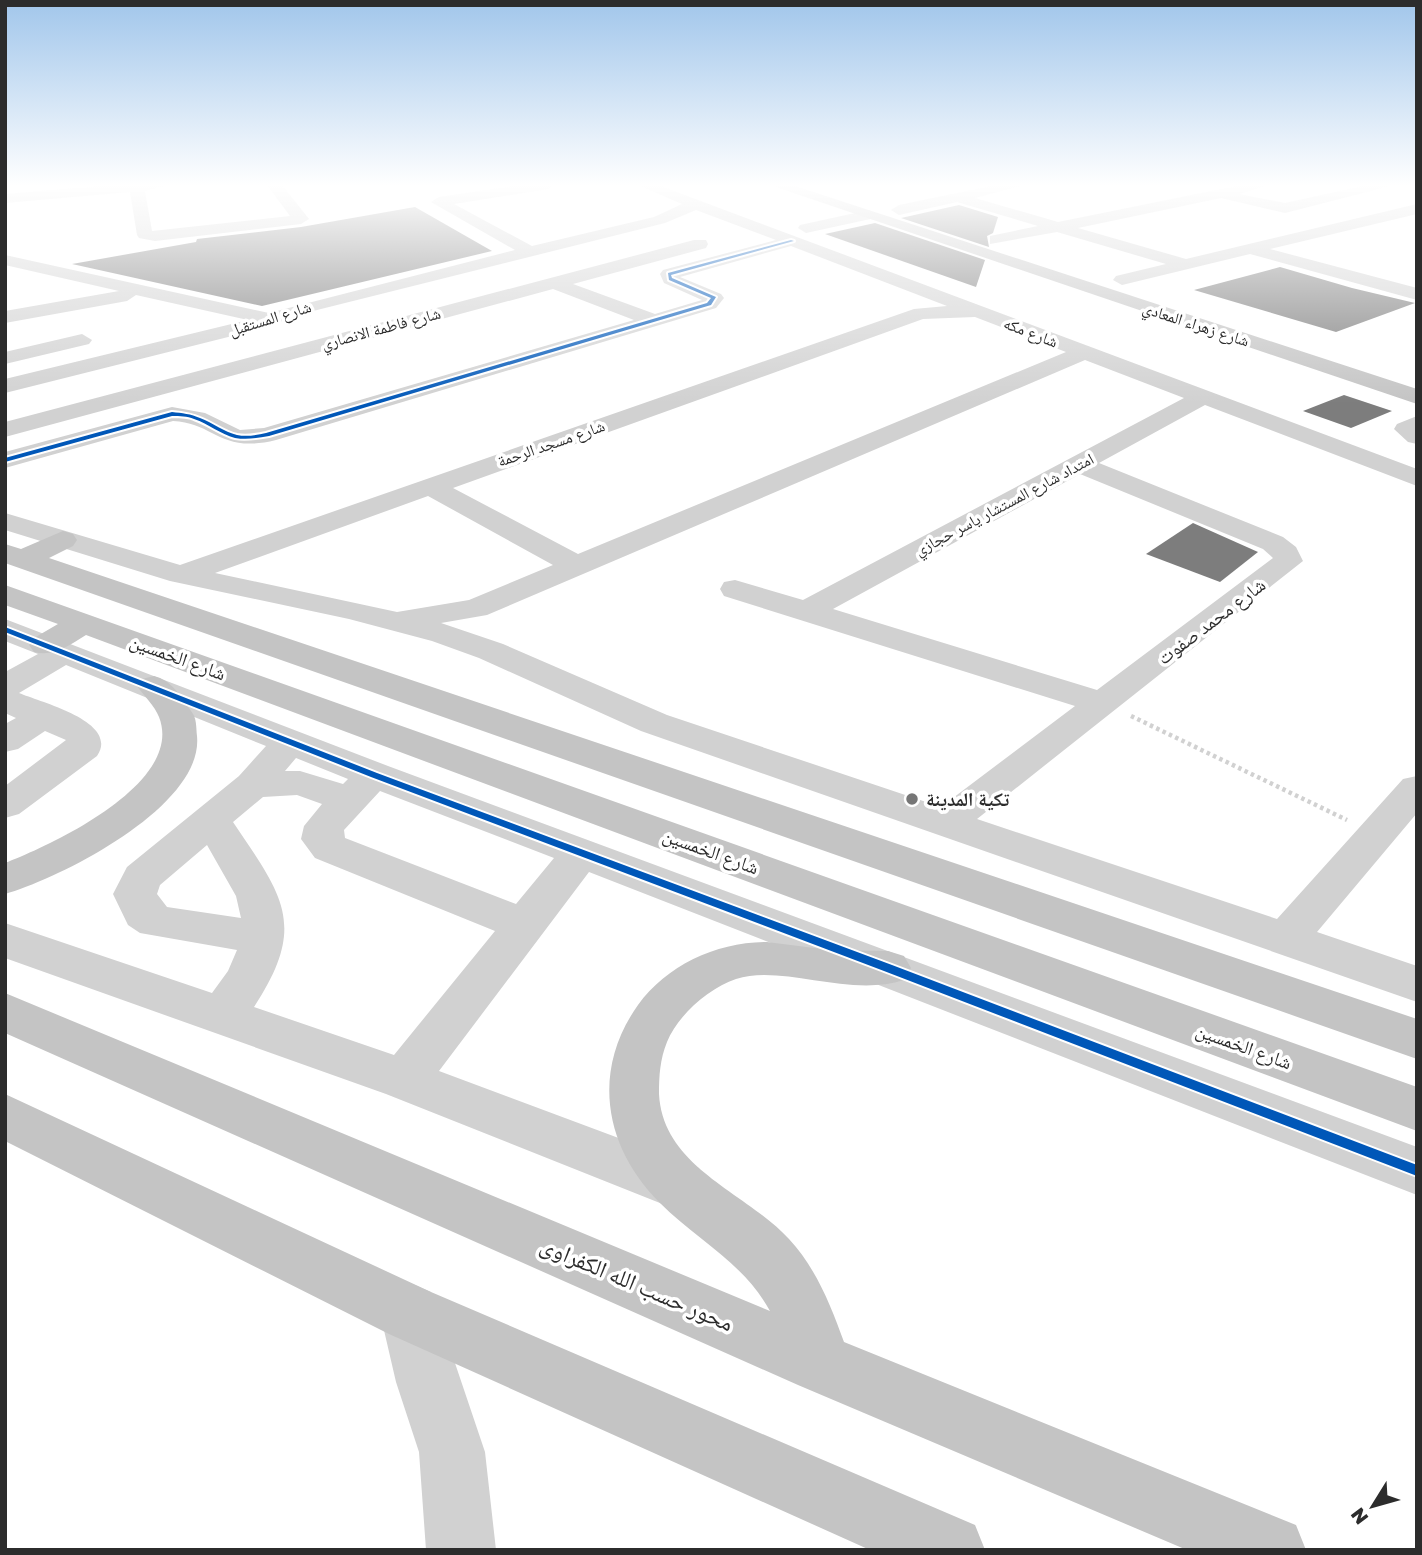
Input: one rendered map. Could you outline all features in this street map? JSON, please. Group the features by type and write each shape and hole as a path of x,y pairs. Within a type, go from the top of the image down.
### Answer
{"main road":[{"name":"شارع زهراء المعادي","path":"997,258 1417,397"},
{"name":"شارع زهراء المعادي","path":"1051,258 1150,289"},
{"path":"11,569 63,540"},
{"path":"11,569 734,804 1417,1040"},
{"name":"شارع الخمسين","path":"11,569 65,640 700,848 1417,1109"},
{"path":"5,878 53,860 109,829 142,802 166,774 178,748 180,723 176,709 154,686"},
{"path":"700,848 734,804"},
{"path":"820,1363 809,1326 792,1292 771,1262 728,1221 680,1186 659,1164 635,1115 632,1090 634,1065 640,1042 653,1019 670,999 691,982 716,969 743,960 888,968"},
{"name":"محور حسب الله الكفراوى","path":"5,1012 820,1363 1271,1550"},
{"path":"5,1116 410,1313 950,1550"}],"street":[{"name":"شارع المستقبل","path":"5,386 507,258"},
{"name":"شارع فاطمة الانصاري","path":"5,430 648,258"},
{"path":"5,460 172,414 190,415 230,438 253,439 645,317 715,301 712,296 670,279 669,274 700,258"},
{"name":"شارع مكه","path":"842,258 928,304 978,311 1417,478"},
{"path":"1164,258 1207,270"},
{"path":"1122,280 1213,258"},
{"path":"1150,289 1255,258"},
{"path":"1282,258 1417,294"},
{"path":"5,260 271,319"},
{"path":"554,283 645,317"},
{"path":"5,317 148,292"},
{"path":"345,297 403,323"},
{"name":"شارع مسجد الرحمة","path":"181,575 928,304"},
{"path":"180,317 221,308"},
{"path":"5,358 100,336"},
{"path":"396,620 476,608 1085,352"},
{"name":"امتداد شارع المستشار ياسر حجازي","path":"808,610 1201,398"},
{"path":"1417,423 1406,429 1417,437"},
{"name":"شارع محمد صفوت","path":"947,822 1286,564 1288,558 1273,543 1079,464"},
{"path":"429,486 578,566"},
{"path":"5,522 181,575 396,620 491,651 654,723 1417,984"},
{"path":"735,589 1103,703"},
{"path":"476,608 477,633 491,651"},
{"path":"5,629 65,640 154,686 291,740 361,787"},
{"path":"5,687 65,640"},
{"path":"5,700 81,733 85,739 84,748 5,805"},
{"path":"5,741 44,715"},
{"path":"264,937 156,922 138,906 135,894 142,877 253,785 291,740"},
{"path":"253,785 300,783 361,787 581,853 1417,1171"},
{"path":"361,787 321,833 322,839 330,848 524,925"},
{"path":"1285,939 1417,788"},
{"path":"212,821 254,887 263,908 264,937 251,977 224,1014"},
{"path":"404,1079 581,853"},
{"path":"5,940 224,1014 404,1079 680,1186"},
{"path":"410,1313 428,1382 452,1452 461,1550"}],"path":[{"path":"1103,703 1377,834"}],"building":[{"path":"108,258 465,258 262,306 72,264"},
{"path":"892,258 978,258 985,260 976,287"},
{"path":"1280,267 1415,303 1336,332 1194,290"},
{"path":"1344,395 1392,411 1351,428 1303,411"},
{"path":"1193,523 1258,552 1220,582 1146,554"}],"cycle path":[{"path":"5,460 172,414 197,418 238,437 267,435 709,304 714,298 670,279 669,274 730,258"},
{"path":"5,629 374,775 1417,1171"}],"place":[{"name":"تكية المدينة","path":"912,799"}]}
